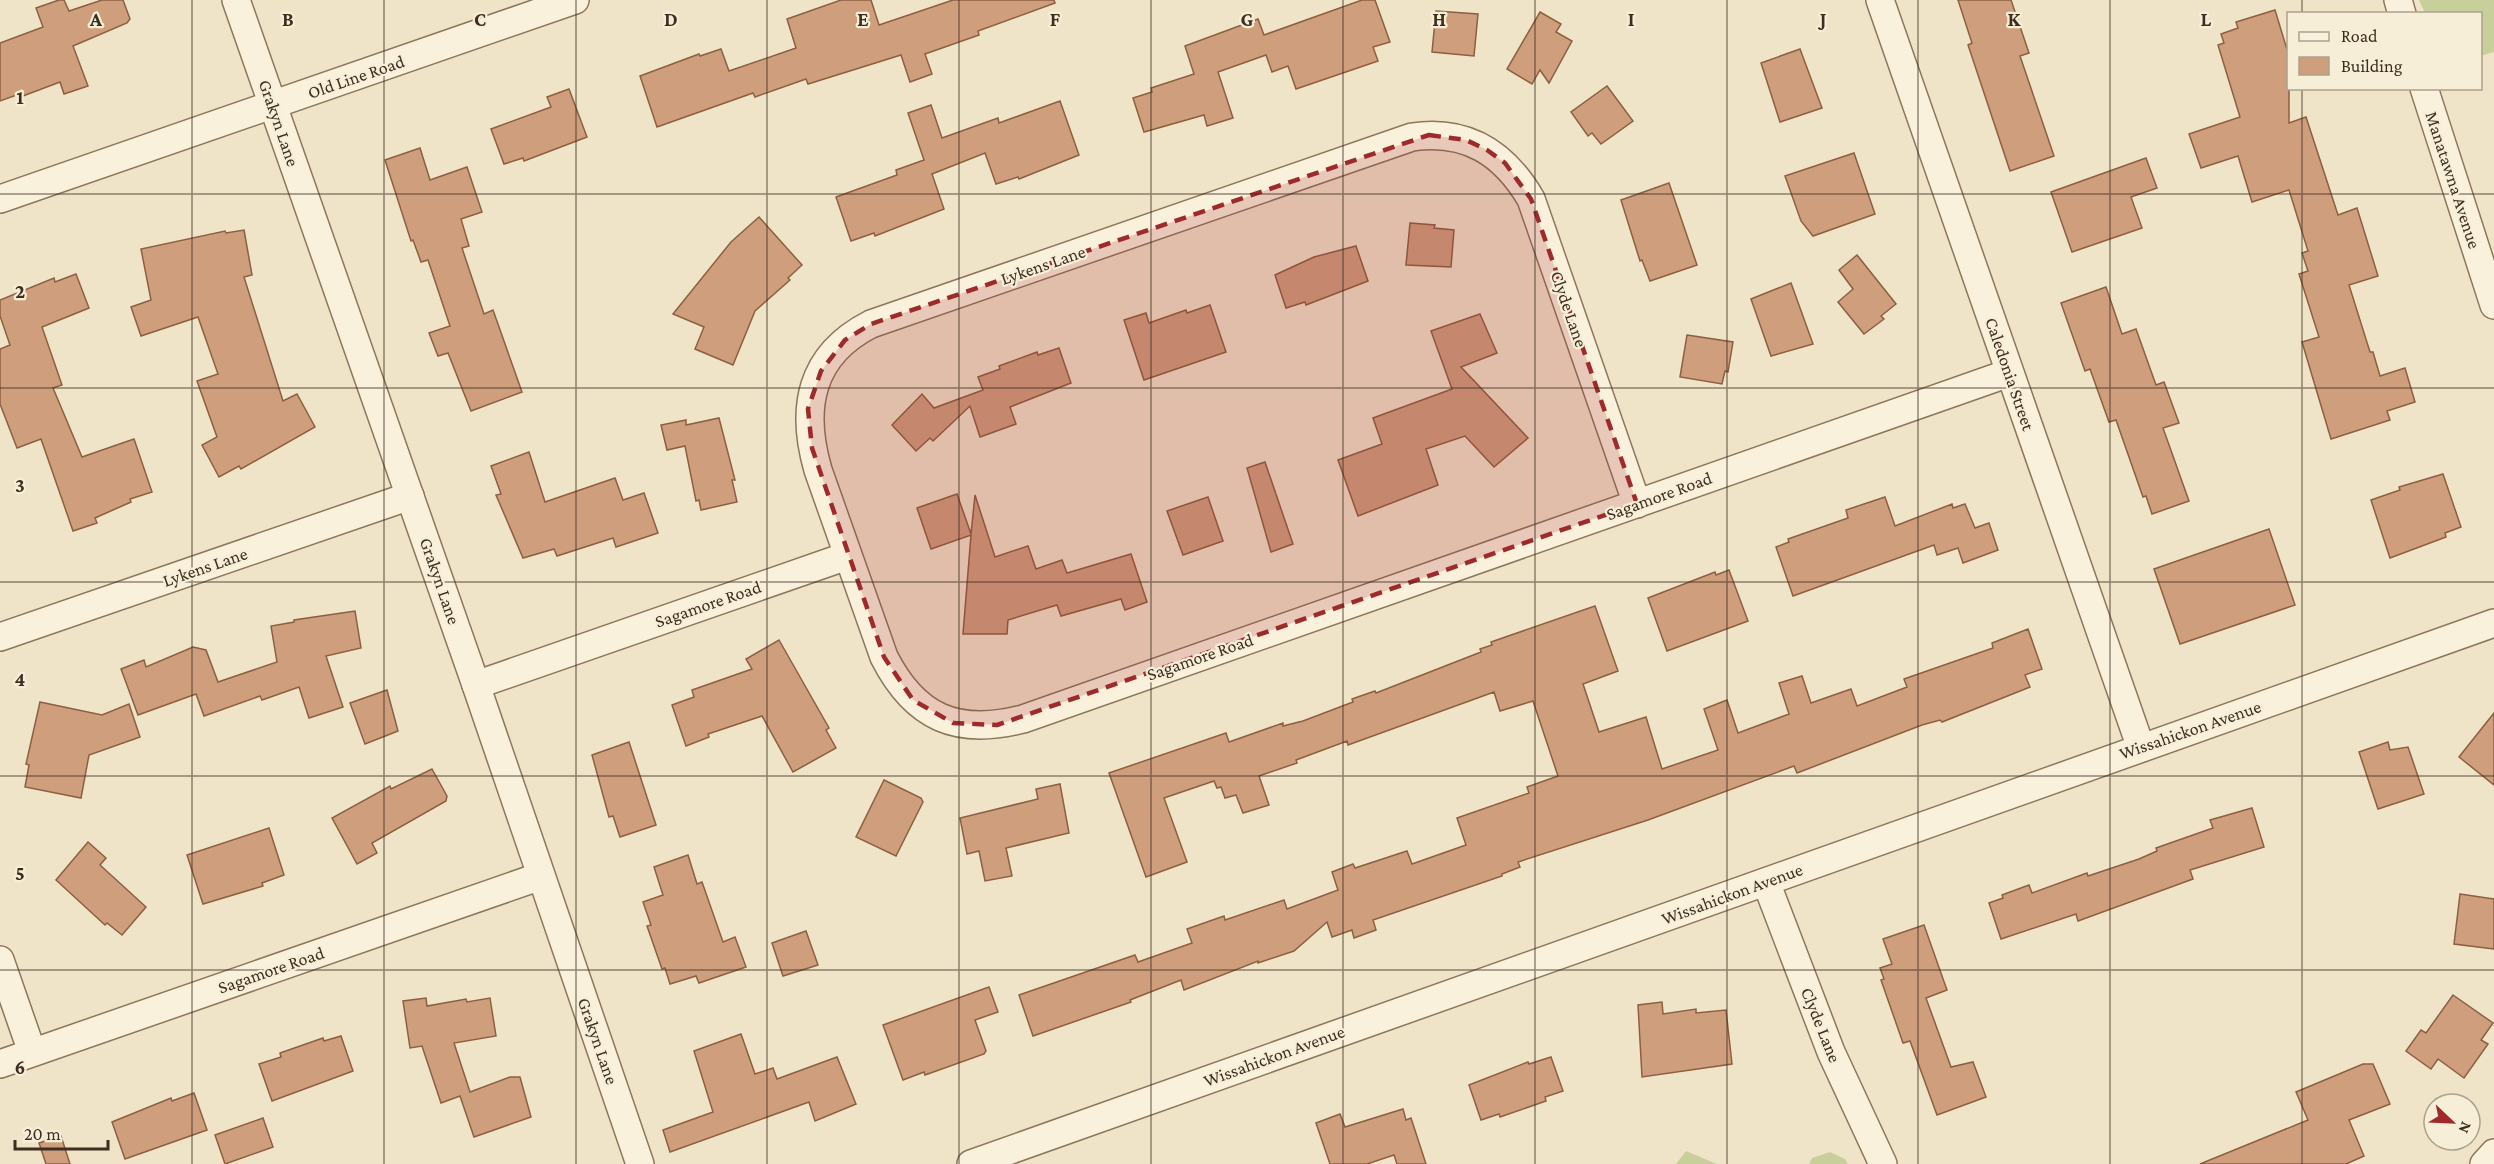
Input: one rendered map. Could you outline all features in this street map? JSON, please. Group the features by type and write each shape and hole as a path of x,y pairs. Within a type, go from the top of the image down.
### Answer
{"street":[{"name":"Grakyn Lane","path":"236,0 476,685 640,1164"},
{"name":"Old Line Road","path":"0,200 575,0"},
{"name":"Caledonia Street","path":"1880,0 2141,748"},
{"name":"Manatawna Avenue","path":"2425,90 2494,305"},
{"name":"Lykens Lane","path":"848,556 812,448 808,409 817,381 832,353 858,331 1412,137 1429,135 1466,140"},
{"name":"Clyde Lane","path":"1466,140 1505,163 1531,199 1637,504"},
{"name":"Sagamore Road","path":"476,685 848,556 885,657 896,680 913,700 931,713 953,723 974,726 998,725 1206,656 2009,373"},
{"name":"Lykens Lane","path":"0,637 410,496"},
{"name":"Wissahickon Avenue","path":"971,1164 2494,623"},
{"name":"Sagamore Road","path":"0,1064 541,876"},
{"name":"Clyde Lane","path":"1766,882 1831,1052 1883,1164"},
{"path":"0,960 32,1052"},
{"path":"2484,1164 2494,1153"}],"highlighted area":[{"path":"1429,135 1466,140 1487,150 1505,163 1531,199 1637,504 997,725 953,723 913,700 884,657 812,448 808,409 821,371 845,340 871,324"}],"green space":[{"path":"2419,0 2494,0 2494,52 2482,56 2482,12 2425,12"},
{"path":"1686,1151 1717,1164 1676,1164"},
{"path":"1830,1152 1845,1159 1848,1164 1809,1164 1812,1158"}],"building":[{"path":"64,0 69,11 102,0 123,0 130,19 127,23 73,46 88,86 64,94 60,82 23,96 22,93 0,101 0,43 43,27 36,8"},
{"path":"841,0 871,0 879,25 953,0 1054,0 1055,3 978,31 979,35 925,54 932,74 910,82 901,55 808,84 806,79 755,97 753,93 657,127 640,76 699,54 700,56 721,49 729,71 796,48 787,19"},
{"path":"1362,0 1375,0 1390,42 1373,47 1378,61 1296,89 1288,66 1272,72 1266,55 1218,72 1233,118 1207,126 1204,115 1144,132 1133,98 1152,92 1151,88 1194,74 1185,46 1258,19 1264,35"},
{"path":"1958,0 2011,0 2029,53 2020,56 2054,156 2010,171 1968,45 1972,43"},
{"path":"2275,10 2287,49 2289,123 2306,117 2338,215 2357,208 2378,276 2349,285 2370,352 2373,352 2380,376 2405,368 2415,402 2387,411 2390,420 2331,439 2302,342 2319,337 2299,274 2308,271 2302,253 2308,251 2289,190 2252,202 2238,156 2201,168 2189,134 2240,117 2218,45 2224,43 2221,34 2238,28 2236,22"},
{"path":"1436,11 1478,14 1474,56 1432,52"},
{"path":"1540,12 1561,24 1556,32 1572,41 1549,83 1540,70 1532,84 1507,69"},
{"path":"1800,49 1822,108 1780,122 1761,63"},
{"path":"1607,86 1633,121 1601,144 1592,133 1588,136 1571,112"},
{"path":"569,89 587,137 524,161 523,158 504,164 491,129 551,107 547,97"},
{"path":"1060,101 1079,155 1019,179 1018,177 996,184 985,153 932,174 944,209 875,236 874,233 851,241 836,197 897,175 896,170 924,160 908,113 931,105 942,138 998,118 999,123"},
{"path":"420,148 430,180 467,167 482,212 461,219 469,246 462,248 484,314 493,310 522,392 471,411 448,353 438,356 429,333 450,326 428,260 421,262 413,240 411,241 385,160"},
{"path":"1854,153 1875,214 1813,236 1801,221 1785,176"},
{"path":"2146,158 2157,188 2131,197 2142,228 2072,252 2051,192"},
{"path":"1669,183 1697,265 1650,281 1642,260 1640,261 1621,200"},
{"path":"759,217 802,265 788,278 790,280 755,311 733,365 695,349 704,327 673,314 731,242"},
{"path":"1410,223 1435,225 1434,228 1454,230 1451,267 1406,265"},
{"path":"244,230 252,275 244,277 283,401 297,394 315,427 241,469 239,466 219,477 202,445 217,437 197,381 218,374 198,317 141,336 131,307 151,300 141,249 225,231 226,233"},
{"path":"1356,246 1368,281 1306,305 1305,302 1286,308 1275,275 1314,257"},
{"path":"1857,255 1896,304 1881,316 1884,319 1864,334 1838,302 1853,289 1839,270"},
{"path":"76,274 89,308 42,327 62,385 53,388 82,457 134,439 152,492 130,499 131,502 95,518 97,523 73,531 41,439 17,448 0,404 0,349 10,345 0,316 0,300 54,278 55,282"},
{"path":"1791,283 1813,344 1771,356 1751,299"},
{"path":"2106,287 2122,334 2136,329 2156,385 2164,382 2179,423 2163,428 2189,501 2152,514 2146,496 2143,497 2116,420 2109,422 2090,369 2085,371 2061,303"},
{"path":"1210,305 1226,352 1144,380 1124,320 1146,313 1149,323 1186,310 1187,313"},
{"path":"1480,314 1497,353 1461,367 1528,438 1494,467 1465,436 1426,449 1438,485 1358,516 1338,460 1382,444 1373,418 1452,389 1431,331"},
{"path":"1687,335 1733,342 1728,372 1725,371 1722,384 1680,377"},
{"path":"1059,348 1071,383 1010,407 1016,424 980,437 970,406 933,441 930,438 916,451 892,425 922,394 934,408 983,390 978,377 1000,369 999,366 1037,352 1038,355"},
{"path":"719,418 735,480 732,480 737,502 701,510 699,500 696,501 685,446 667,450 661,425 686,420 686,425"},
{"path":"529,452 545,502 615,478 623,500 644,493 658,533 616,547 613,538 557,556 554,549 523,558 496,495 501,494 491,466"},
{"path":"1265,462 1293,544 1271,552 1247,468"},
{"path":"2443,474 2461,527 2445,533 2446,537 2390,558 2371,500 2400,490 2399,487"},
{"path":"957,494 971,534 975,495 995,557 1028,546 1036,569 1062,560 1067,573 1131,554 1147,602 1125,610 1121,599 1061,616 1057,605 1008,620 1007,634 963,634 971,535 931,549 917,508"},
{"path":"1208,497 1223,541 1183,555 1167,511"},
{"path":"1885,497 1895,526 1952,504 1953,508 1965,504 1975,528 1989,523 1998,550 1963,563 1958,548 1937,555 1934,545 1793,596 1776,547 1789,542 1788,539 1848,518 1846,510"},
{"path":"2269,529 2295,605 2180,644 2154,569"},
{"path":"1729,570 1748,621 1667,651 1648,598 1715,572 1716,575"},
{"path":"1595,606 1618,671 1583,684 1599,732 1646,717 1662,769 1718,750 1704,709 1727,700 1738,733 1789,714 1779,683 1802,676 1811,703 1851,689 1857,706 1907,687 1904,679 1993,648 1992,643 2028,629 2042,669 2025,675 2030,687 1942,722 1940,720 1922,725 1797,773 1794,766 1648,820 1518,862 1520,867 1502,876 1373,920 1376,930 1354,938 1352,930 1332,937 1327,922 1294,951 1258,963 1258,961 1184,990 1181,980 1130,1000 1131,1002 1033,1036 1019,995 1135,955 1138,962 1192,943 1187,929 1224,916 1225,920 1284,900 1287,909 1338,890 1332,872 1353,864 1355,868 1407,851 1412,864 1466,845 1457,818 1529,793 1527,787 1558,776 1533,701 1500,711 1494,692 1348,745 1347,741 1296,760 1297,763 1259,776 1269,805 1243,813 1236,795 1225,798 1221,787 1217,788 1214,781 1164,798 1187,862 1146,877 1109,773 1226,733 1229,742 1283,723 1283,726 1303,721 1353,702 1352,699 1375,691 1376,693 1481,652 1480,649 1492,645 1491,642"},
{"path":"355,611 361,648 326,656 343,707 309,718 299,687 262,700 260,696 204,716 196,694 138,715 121,669 144,660 146,667 193,647 206,650 218,682 277,662 271,626 294,622 294,620"},
{"path":"779,640 829,728 826,730 836,748 793,772 762,716 708,734 709,737 686,746 672,705 694,697 692,690 752,669 746,659"},
{"path":"387,690 398,731 365,744 350,703"},
{"path":"40,702 102,715 129,704 140,737 89,755 81,798 25,787 29,765 26,764"},
{"path":"2494,713 2494,785 2459,757"},
{"path":"629,742 656,825 620,837 613,816 609,817 592,755"},
{"path":"2388,742 2390,750 2408,747 2424,794 2378,809 2359,752"},
{"path":"432,769 447,796 446,801 372,843 377,853 357,864 332,818 390,786 391,789"},
{"path":"884,780 921,798 923,802 896,856 856,837"},
{"path":"1060,784 1069,833 1006,848 1012,876 985,881 979,851 967,854 960,818 1038,799 1036,789"},
{"path":"2252,808 2264,847 2190,870 2193,879 2078,921 2076,914 2001,939 1989,903 2003,898 2002,895 2029,885 2032,893 2087,873 2088,876 2139,859 2157,851 2156,848 2213,828 2210,820"},
{"path":"269,828 284,875 262,883 263,886 203,904 187,855"},
{"path":"88,842 106,858 100,865 146,907 122,935 107,923 105,925 56,880"},
{"path":"688,855 697,884 702,882 723,942 735,937 746,967 699,983 696,976 670,984 665,968 662,969 647,926 651,925 643,902 663,895 654,867"},
{"path":"2460,894 2494,899 2494,949 2454,944"},
{"path":"1924,925 1947,990 1926,998 1951,1067 1973,1062 1986,1097 1937,1115 1910,1041 1903,1043 1881,980 1884,979 1880,968 1892,964 1883,939"},
{"path":"806,931 818,965 783,976 772,943"},
{"path":"989,987 998,1012 975,1020 986,1051 984,1054 925,1075 924,1072 903,1080 883,1025"},
{"path":"2453,995 2493,1023 2481,1040 2488,1044 2464,1078 2438,1059 2431,1069 2406,1051 2421,1030 2426,1033"},
{"path":"426,998 427,1006 466,999 467,1002 490,998 496,1036 454,1043 470,1092 510,1077 520,1077 531,1117 474,1137 460,1096 441,1103 422,1046 410,1048 403,1001"},
{"path":"1662,1002 1663,1014 1696,1009 1696,1013 1726,1010 1732,1064 1642,1077 1638,1005"},
{"path":"741,1034 755,1074 773,1068 777,1079 837,1057 856,1104 815,1121 809,1102 670,1152 663,1130 713,1112 694,1051"},
{"path":"341,1036 353,1071 272,1101 259,1064 281,1057 280,1053 323,1038 324,1041"},
{"path":"1551,1057 1563,1091 1545,1097 1546,1101 1500,1117 1499,1114 1481,1120 1469,1085 1528,1062 1529,1064"},
{"path":"2363,1064 2373,1064 2390,1104 2349,1120 2364,1156 2346,1164 2200,1164 2308,1120 2296,1092"},
{"path":"194,1093 207,1130 125,1159 112,1122 171,1098 172,1101"},
{"path":"1403,1109 1406,1120 1411,1118 1426,1164 1397,1164 1394,1155 1367,1164 1330,1164 1316,1123 1340,1114 1345,1127"},
{"path":"263,1118 273,1147 225,1164 215,1135"},
{"path":"61,1136 70,1164 46,1164 39,1143"}]}
